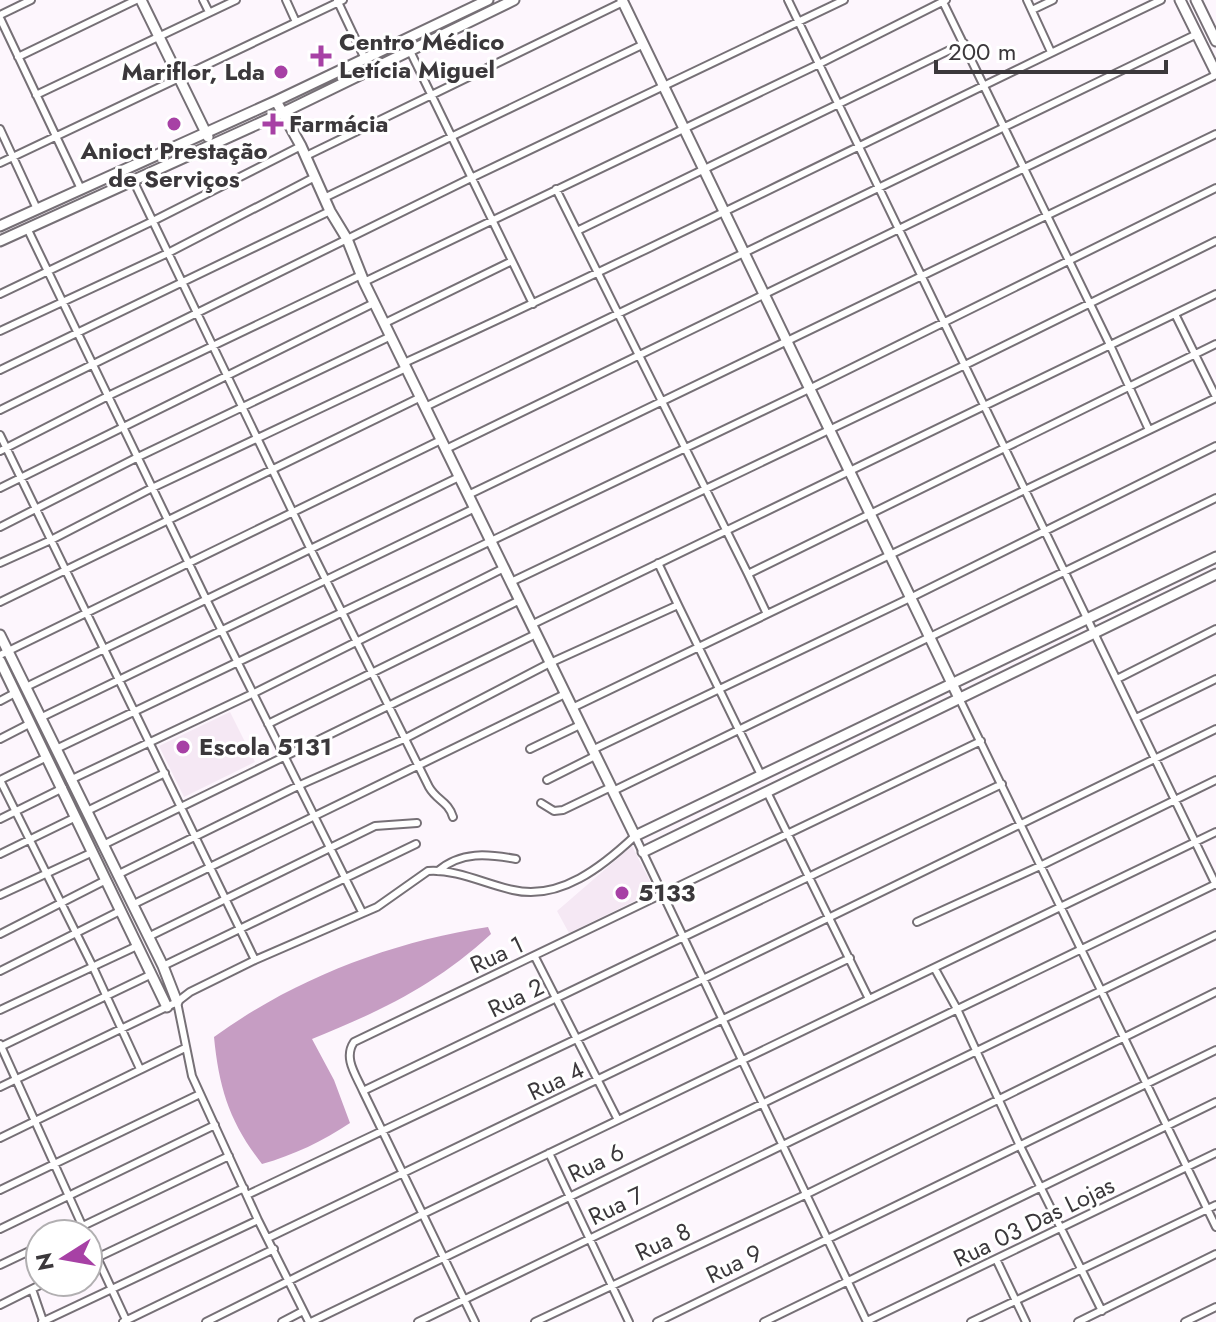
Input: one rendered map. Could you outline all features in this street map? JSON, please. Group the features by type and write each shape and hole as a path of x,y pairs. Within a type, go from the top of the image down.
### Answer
{"street":[{"path":"31,0 0,17 81,189"},
{"path":"18,57 139,0 212,144"},
{"path":"203,0 209,12"},
{"path":"36,95 236,0"},
{"path":"286,0 296,22"},
{"path":"0,226 276,101 488,0"},
{"path":"0,241 282,113 514,0"},
{"path":"788,0 1216,884"},
{"path":"0,410 471,178 844,0"},
{"path":"1027,0 1051,52"},
{"path":"1032,10 1053,0"},
{"path":"0,563 1161,0"},
{"path":"4,653 292,511 639,356 1216,74 1180,0"},
{"path":"1196,0 1216,41"},
{"path":"0,163 339,1 365,59"},
{"path":"306,156 623,1 1216,1227"},
{"path":"3,450 212,346 492,221 945,1 1149,430"},
{"path":"0,602 273,470 744,255 1197,34"},
{"path":"577,231 964,43"},
{"path":"324,198 644,44"},
{"path":"410,51 533,304"},
{"path":"276,101 347,239 374,303 724,1018 867,1322"},
{"path":"0,129 37,209"},
{"path":"468,495 1216,134"},
{"path":"0,294 301,146"},
{"path":"0,331 168,253 313,178"},
{"path":"133,180 310,548 434,796 449,806 453,817"},
{"path":"55,749 809,389 1216,188"},
{"path":"556,189 767,614"},
{"path":"0,370 330,211"},
{"path":"27,228 206,599 362,912"},
{"path":"511,582 829,431 1216,241"},
{"path":"385,323 512,261"},
{"path":"103,845 389,705 658,563 1216,294"},
{"path":"0,488 374,303"},
{"path":"572,708 1216,397 1175,314"},
{"path":"0,527 242,406 391,336"},
{"path":"748,574 1216,344"},
{"path":"0,435 3,450 21,477 255,960"},
{"path":"547,780 719,689 1216,446"},
{"path":"26,687 459,477"},
{"path":"541,803 554,811 563,810 612,789 740,730 1216,498"},
{"path":"0,739 475,508"},
{"path":"0,1087 255,960 377,907 428,871 536,894 588,875 635,836 1216,557"},
{"path":"658,563 761,775"},
{"path":"0,819 504,568"},
{"path":"643,852 1216,574"},
{"path":"268,724 520,600"},
{"path":"117,875 300,785 406,738 550,663 678,605"},
{"path":"1117,679 1216,629"},
{"path":"0,635 4,653 26,687 47,757 87,811 163,966 172,1004"},
{"path":"0,661 15,693 55,749 76,817 137,946 180,1021 192,1076 258,1220 310,1322"},
{"path":"1136,718 1216,679"},
{"path":"0,701 15,693"},
{"path":"132,905 565,694"},
{"path":"530,749 580,725"},
{"path":"104,1255 383,1132 1216,729"},
{"name":"Rua 1","path":"363,1091 348,1058 354,1042 981,741"},
{"path":"47,757 0,780 140,1069"},
{"path":"87,811 165,773"},
{"path":"917,922 1216,780"},
{"name":"Rua 2","path":"363,1091 1002,784"},
{"path":"767,792 869,999"},
{"path":"0,854 76,817"},
{"path":"148,937 375,826 417,823"},
{"path":"206,1322 423,1214 1216,832"},
{"path":"163,966 416,844"},
{"path":"0,895 93,852"},
{"path":"438,871 449,862 469,855 516,859"},
{"path":"0,934 106,880"},
{"name":"Rua 6","path":"310,1322 1216,884"},
{"path":"0,971 120,911"},
{"name":"Rua 7","path":"418,1322 1216,935"},
{"path":"0,1010 137,946"},
{"path":"535,957 618,1120"},
{"name":"Rua 4","path":"268,1238 850,958"},
{"path":"935,969 1102,1311"},
{"path":"79,1218 0,1046 152,974"},
{"name":"Rua 8","path":"535,1322 807,1194 1216,992"},
{"path":"0,1138 185,1048"},
{"name":"Rua 9","path":"657,1322 1216,1050"},
{"path":"363,1091 475,1322"},
{"path":"0,1190 200,1094"},
{"path":"764,1322 1216,1102"},
{"path":"0,1229 215,1125"},
{"path":"549,1153 629,1322"},
{"name":"Rua 03 Das Lojas","path":"867,1322 1216,1153"},
{"path":"100,1218 229,1156"},
{"path":"971,1322 1216,1205"},
{"path":"35,1298 43,1322 258,1220"},
{"path":"104,1273 125,1322 274,1249"},
{"path":"0,1265 24,1254"},
{"path":"1078,1322 1216,1254"},
{"path":"997,1261 1026,1322"},
{"path":"0,1305 24,1293"},
{"path":"1185,1322 1216,1307"},
{"path":"282,1322 303,1311"}],"shaded area":[{"path":"230,712 255,762 184,797 159,746"},
{"path":"632,846 655,891 569,933 557,911"},
{"path":"488,927 491,934 428,982 384,1007 312,1039 334,1080 350,1123 308,1147 262,1164 228,1105 214,1037 277,997 344,966 415,942"}],"place":[{"name":"Centro Médico Letícia Miguel","path":"321,56"},
{"name":"Mariflor, Lda","path":"281,72"},
{"name":"Anioct Prestação de Serviços","path":"174,124"},
{"name":"Farmácia","path":"273,124"},
{"name":"Escola 5131","path":"183,747"},
{"name":"5133","path":"622,893"}]}
